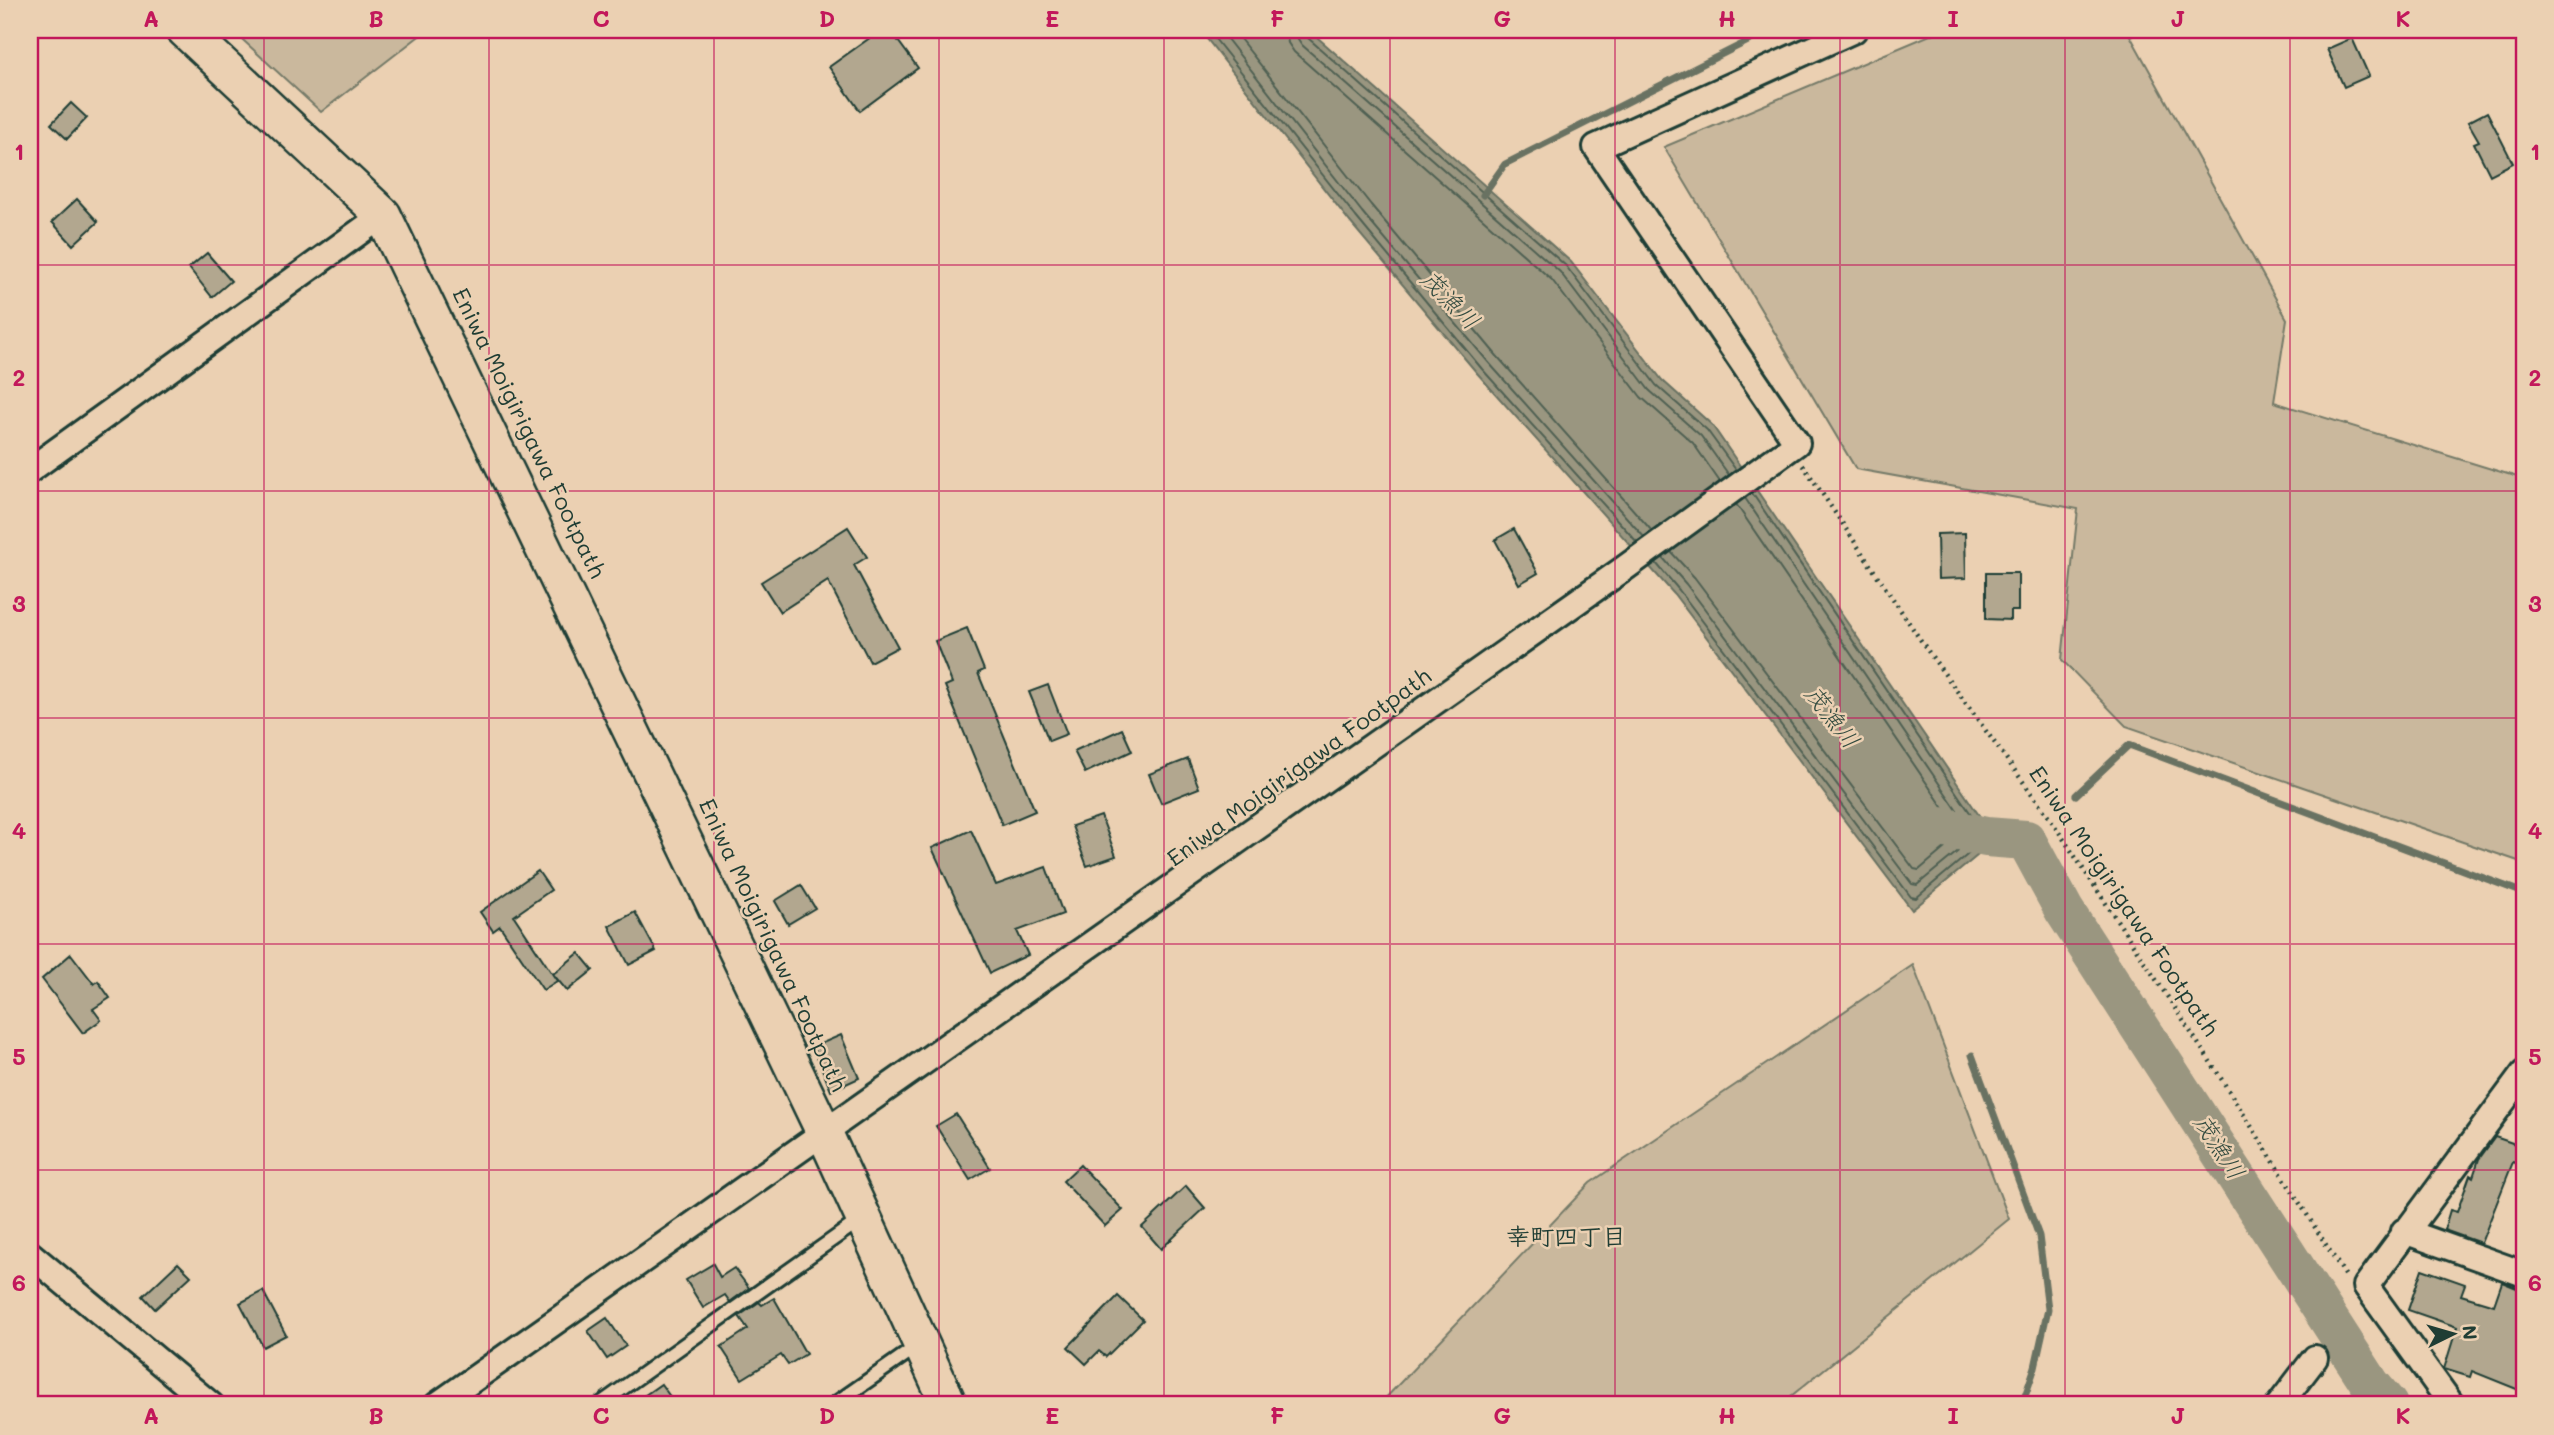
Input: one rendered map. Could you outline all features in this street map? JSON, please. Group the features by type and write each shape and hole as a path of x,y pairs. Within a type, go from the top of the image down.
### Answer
{"street":[{"path":"185,30 383,215 824,1132 949,1405"},
{"path":"438,1405 1622,570 1797,443 1596,147 1820,36 1854,30"},
{"path":"30,470 383,215"},
{"path":"2452,1405 2365,1286 2404,1231 2516,1100 2524,1073"},
{"path":"2404,1231 2524,1275"},
{"path":"30,1254 211,1405"},
{"path":"2279,1405 2315,1358"}],"lane":[{"path":"599,1405 863,1218"},
{"path":"833,1405 921,1344"}],"path":[{"name":"Eniwa Moigirigawa Footpath","path":"1783,454 2053,823 2217,1072 2348,1281"}],"shaded area":[{"path":"232,30 427,30 321,112"},
{"path":"1942,30 2127,30 2287,319 2274,402 2524,479 2524,863 2126,726 2062,660 2078,509 1856,469 1664,147"},
{"path":"1913,965 2009,1219 1780,1405 1379,1405 1590,1183"}],"water":[{"path":"1200,30 1309,30 1571,262 1662,380 1712,425 1996,840 1912,910 1674,594 1477,373 1350,222"}],"building":[{"path":"881,30 890,30 918,68 860,111 829,67"},
{"path":"2352,38 2369,76 2344,87 2327,49"},
{"path":"71,103 87,118 67,139 51,124"},
{"path":"2487,112 2513,163 2490,175 2474,143 2479,141 2468,122"},
{"path":"77,199 98,222 73,245 52,222"},
{"path":"207,253 231,281 212,297 189,268"},
{"path":"848,527 867,557 854,565 898,647 870,662 828,581 780,612 761,582"},
{"path":"1514,529 1538,573 1519,584 1495,540"},
{"path":"1965,533 1966,578 1938,579 1937,534"},
{"path":"1986,573 2018,573 2018,611 2010,611 2010,620 1986,619"},
{"path":"967,628 984,670 978,673 1035,811 1002,825 945,686 952,683 935,641"},
{"path":"1048,685 1067,734 1049,741 1029,692"},
{"path":"1122,729 1132,751 1085,773 1074,751"},
{"path":"1188,759 1199,788 1161,803 1149,774"},
{"path":"1101,816 1116,856 1087,866 1072,826"},
{"path":"971,830 996,885 1046,867 1063,914 1017,931 1028,955 990,973 932,848"},
{"path":"538,871 551,890 514,916 557,981 543,990 500,926 493,931 480,912"},
{"path":"801,885 815,908 788,924 775,901"},
{"path":"635,912 656,951 629,965 609,926"},
{"path":"579,953 593,970 567,991 553,974"},
{"path":"71,954 94,984 98,981 110,998 93,1009 101,1020 83,1033 42,979"},
{"path":"841,1035 859,1078 831,1091 813,1047"},
{"path":"956,1114 990,1168 970,1180 936,1126"},
{"path":"2495,1137 2524,1147 2524,1166 2513,1162 2481,1243 2444,1230 2450,1210 2457,1212 2470,1175 2473,1177 2479,1159"},
{"path":"1080,1165 1123,1210 1105,1226 1063,1181"},
{"path":"1186,1186 1205,1208 1161,1249 1142,1227"},
{"path":"178,1263 191,1276 155,1309 143,1296"},
{"path":"713,1264 720,1277 734,1268 749,1288 730,1302 725,1295 703,1308 686,1280"},
{"path":"2422,1269 2465,1284 2461,1295 2494,1305 2502,1282 2524,1291 2524,1392 2472,1371 2470,1377 2444,1369 2457,1327 2408,1310"},
{"path":"263,1291 286,1335 263,1347 240,1303"},
{"path":"1118,1296 1143,1320 1106,1357 1099,1351 1086,1364 1068,1347"},
{"path":"774,1298 806,1354 788,1365 781,1355 742,1379 721,1347 748,1329 739,1316 759,1302 762,1305"},
{"path":"607,1318 626,1346 607,1359 588,1331"},
{"path":"661,1384 676,1405 631,1405"}],"waterway":[{"path":"1483,195 1505,164 1770,30"},
{"path":"2076,795 2129,745 2524,893"},
{"name":"茂漁川","path":"1941,827 1986,837 2026,840 2064,910 2371,1385 2388,1405"},
{"path":"1972,1055 2039,1236 2048,1309 2035,1367 2022,1405"}],"district":[{"name":"幸町四丁目","path":"1566,1237"}]}
